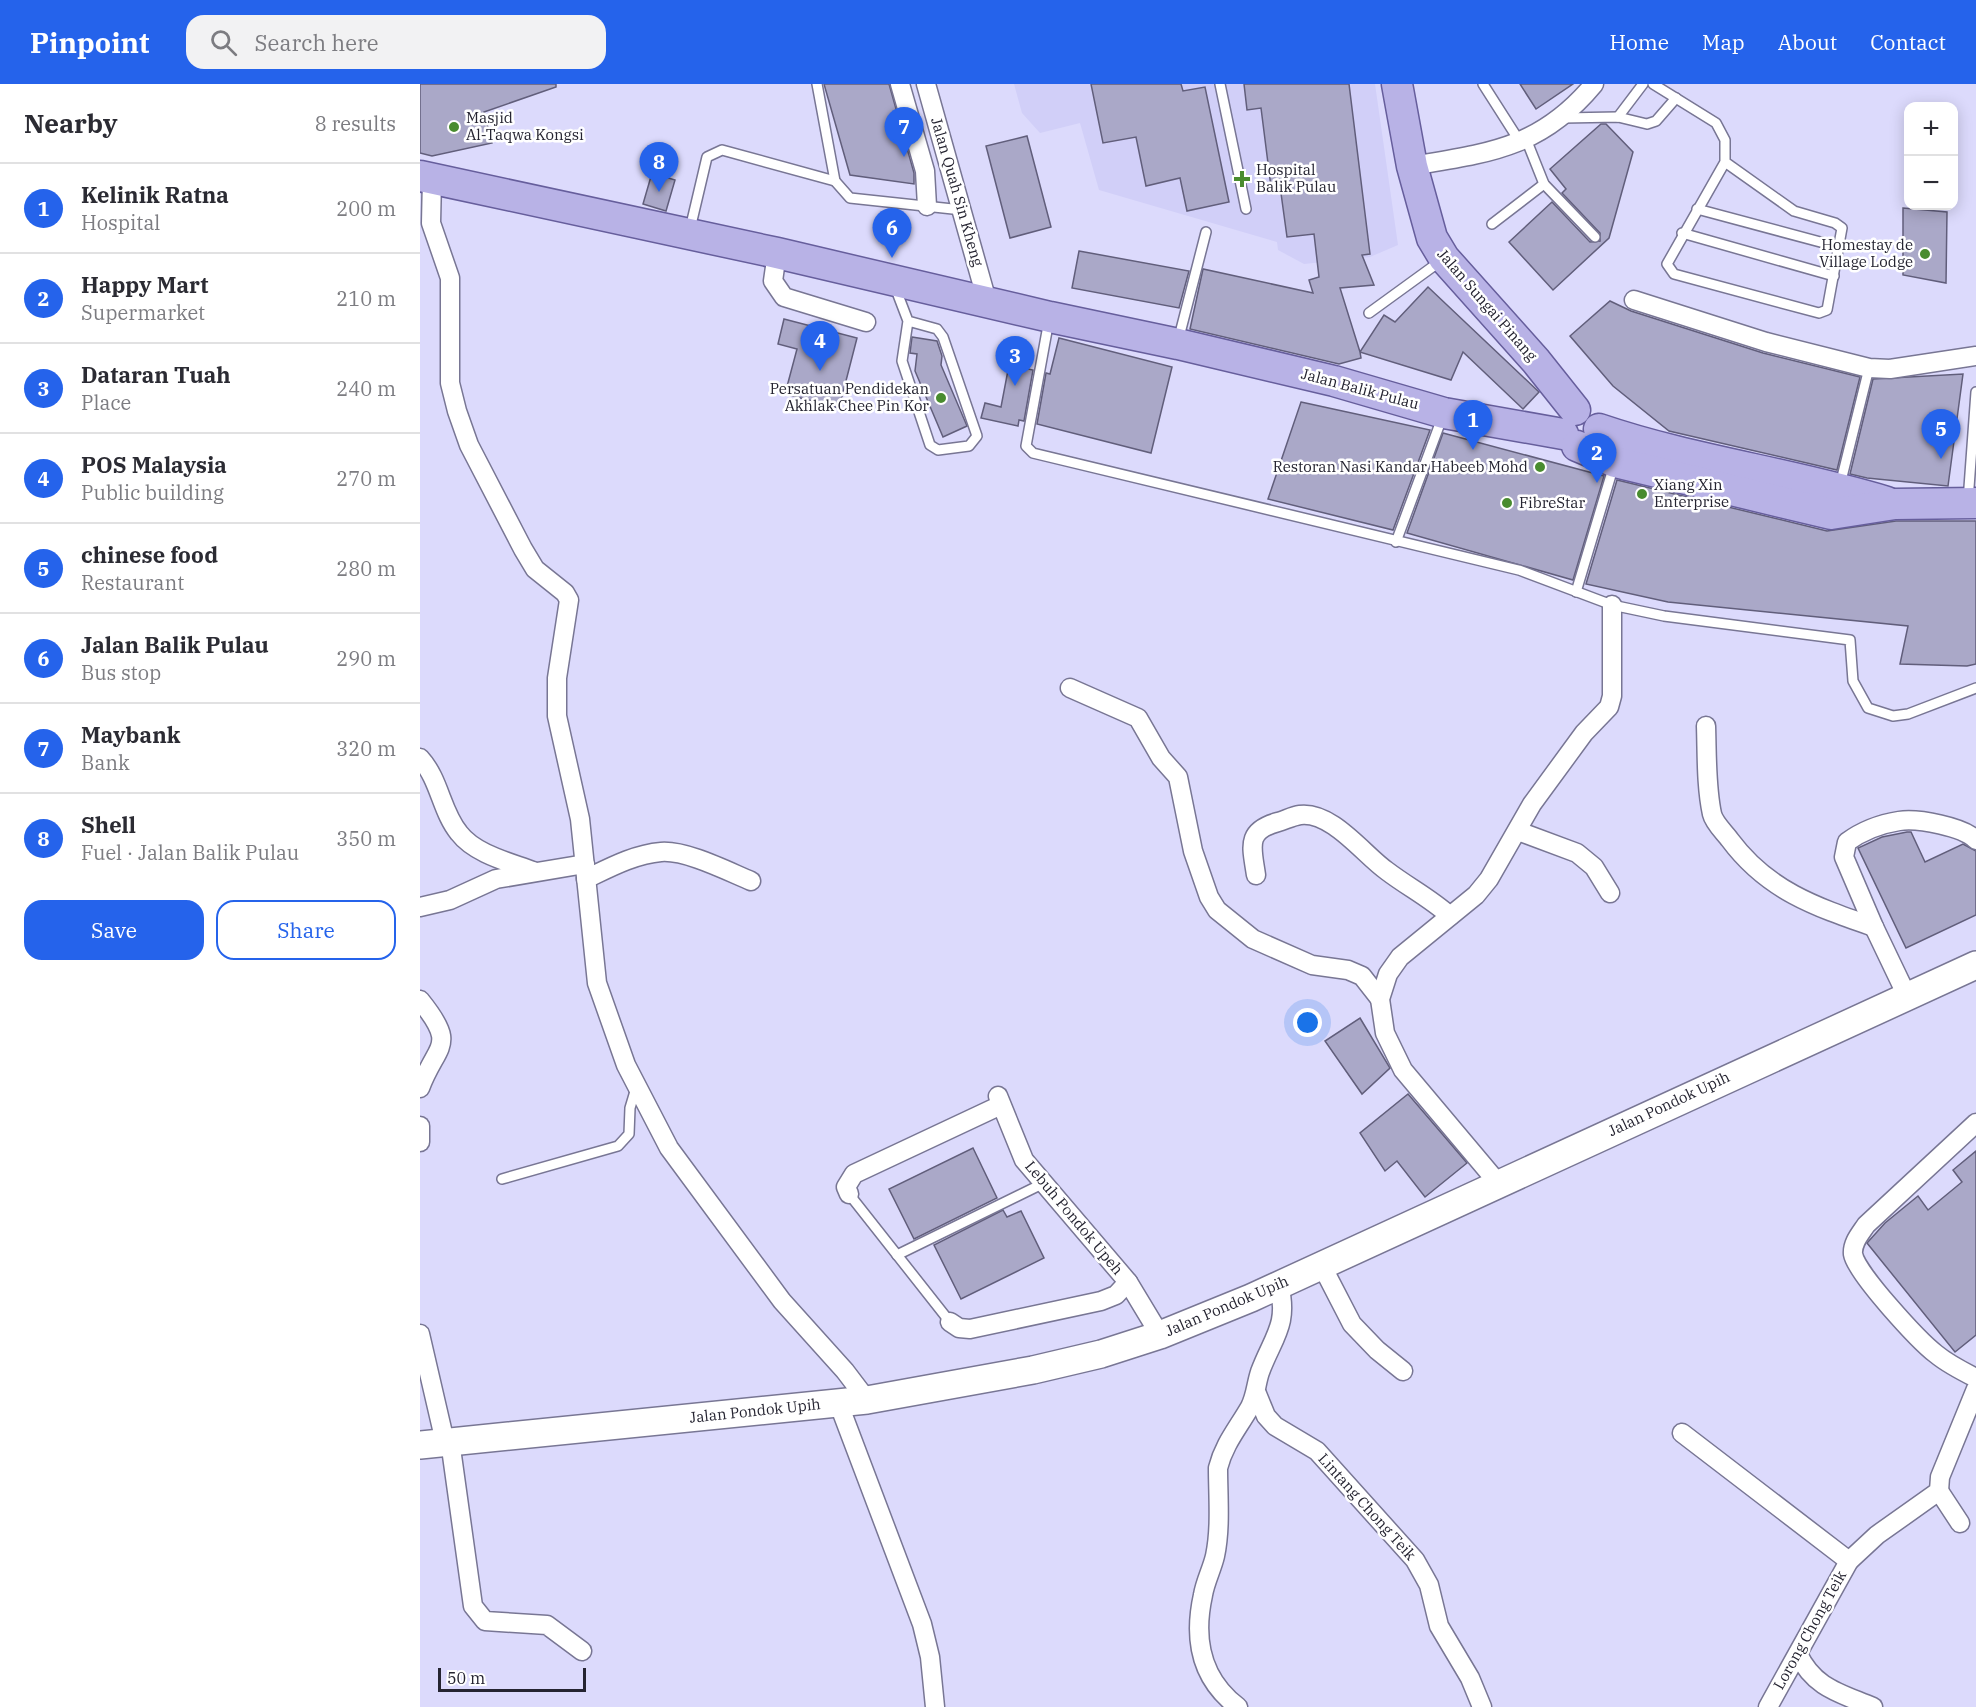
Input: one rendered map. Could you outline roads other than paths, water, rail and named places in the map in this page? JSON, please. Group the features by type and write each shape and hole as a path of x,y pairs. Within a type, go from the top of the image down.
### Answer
{"main road":[{"name":"Jalan Sungai Pinang","path":"1397,84 1412,166 1432,238 1444,258 1536,361 1579,430"},
{"name":"Jalan Balik Pulau","path":"426,178 777,253 1050,317 1178,344 1334,381 1443,413 1579,430 1635,441 1839,487 1895,504"},
{"name":"Jalan Balik Pulau","path":"1579,430 1615,462 1831,514 1895,504 1972,503"},
{"name":"Jalan Pondok Upih","path":"438,1442 867,1400 1033,1370 1101,1354 1160,1335 1279,1286 1321,1264 1976,965"}],"street":[{"path":"900,84 925,171 927,206"},
{"name":"Jalan Quah Sin Kheng","path":"926,84 987,301"},
{"path":"1412,166 1501,150 1523,141 1563,118 1594,84"},
{"path":"426,178 431,222 450,278 450,382 457,411 469,445 495,491 523,549 535,569 565,592 569,600 555,699 580,819 597,983 636,1086 669,1148 782,1301 845,1371 867,1400"},
{"path":"777,253 773,282 784,297 866,322"},
{"path":"1634,300 1766,342 1869,368 1890,369 1976,356"},
{"path":"1498,1183 1403,1070 1385,1033 1380,999 1388,974 1400,957 1476,895 1489,879 1532,804 1584,733 1609,707 1612,696 1612,605"},
{"path":"1070,688 1138,718 1161,758 1178,777 1193,851 1209,897 1217,910 1252,939 1312,965 1348,970 1362,976 1380,999"},
{"path":"1706,726 1707,773 1713,817 1746,861 1783,891 1817,907 1874,927"},
{"path":"420,758 434,777 458,832 479,849 535,872"},
{"path":"1256,875 1252,844 1256,832 1264,826 1302,815 1322,820 1355,841 1384,869 1435,902 1450,916"},
{"path":"1907,996 1844,857 1846,842 1862,831 1901,820 1968,831 1976,840"},
{"path":"1518,831 1577,853 1594,867 1610,893"},
{"path":"420,908 450,900 496,879 535,872 585,871 663,852 690,858 751,880"},
{"path":"420,1000 440,1028 442,1042 420,1088"},
{"name":"Lebuh Pondok Upeh","path":"849,1194 846,1187 848,1179 854,1174 1000,1100 1024,1160 1042,1184 1128,1281 1160,1335"},
{"path":"1976,1124 1866,1225 1854,1244 1853,1252 1860,1270 1911,1330 1935,1353 1976,1378"},
{"path":"420,1126 420,1142"},
{"path":"1321,1264 1352,1324 1377,1350 1403,1371"},
{"path":"950,1322 959,1328 970,1329 1101,1301 1116,1295 1128,1281"},
{"path":"1238,1707 1221,1694 1205,1668 1199,1618 1203,1595 1215,1557 1218,1468 1221,1454 1257,1394 1260,1374 1284,1320 1284,1303 1279,1286"},
{"path":"420,1334 438,1442 473,1606 485,1621 548,1625 582,1651"},
{"path":"1960,1523 1939,1491 1940,1477 1976,1389"},
{"name":"Lintang Chong Teik","path":"1257,1394 1266,1416 1275,1426 1317,1451 1415,1560 1429,1585 1439,1626 1470,1678 1482,1707"},
{"path":"838,1402 922,1624 930,1657 935,1707"},
{"path":"1682,1433 1849,1561"},
{"name":"Lorong Chong Teik","path":"1768,1707 1849,1561 1877,1535 1939,1491"},
{"path":"1798,1654 1808,1673 1832,1690 1873,1707"}],"lane":[{"path":"817,84 835,181 850,198 962,210"},
{"path":"1220,84 1246,209"},
{"path":"1483,84 1523,141 1545,184 1595,237"},
{"path":"1618,117 1643,84"},
{"path":"1653,84 1716,123 1725,140 1725,162 1696,208 1667,264 1674,274 1819,312 1829,307 1843,232 1839,225 1794,210 1725,162"},
{"path":"1563,118 1618,117 1651,123 1656,121 1676,98"},
{"path":"689,234 707,157 711,153 722,150 835,181"},
{"path":"1492,224 1545,184"},
{"path":"1696,208 1839,247"},
{"path":"1178,344 1206,232"},
{"path":"1682,234 1834,276"},
{"path":"1369,313 1444,258"},
{"path":"893,280 908,321 902,361 930,445 938,450 969,446 977,436 943,337 937,329 908,321"},
{"path":"1050,317 1026,446 1033,453 1520,570 1612,605 1664,616 1851,640 1853,681 1868,708 1893,716 1914,712 1976,688"},
{"path":"1839,487 1869,368"},
{"path":"1972,503 1976,392"},
{"path":"1396,542 1443,413"},
{"path":"1576,592 1615,462"},
{"path":"502,1179 618,1146 629,1134 630,1108 636,1086"},
{"path":"897,1255 1042,1184"},
{"path":"849,1194 950,1322"}],"place":[{"name":"Masjid Al-Taqwa Kongsi","path":"454,127"},
{"name":"Maybank","path":"904,157"},
{"name":"Hospital Balik Pulau","path":"1242,179"},
{"name":"Shell","path":"659,192"},
{"name":"Homestay de Village Lodge","path":"1925,254"},
{"name":"Jalan Balik Pulau","path":"892,258"},
{"name":"POS Malaysia","path":"820,371"},
{"name":"Dataran Tuah","path":"1015,386"},
{"name":"Persatuan Pendidekan Akhlak Chee Pin Kor","path":"941,398"},
{"name":"Kelinik Ratna","path":"1473,450"},
{"name":"chinese food","path":"1941,459"},
{"name":"Restoran Nasi Kandar Habeeb Mohd","path":"1540,467"},
{"name":"Happy Mart","path":"1597,483"},
{"name":"Xiang Xin Enterprise","path":"1642,494"},
{"name":"FibreStar","path":"1507,503"}]}
